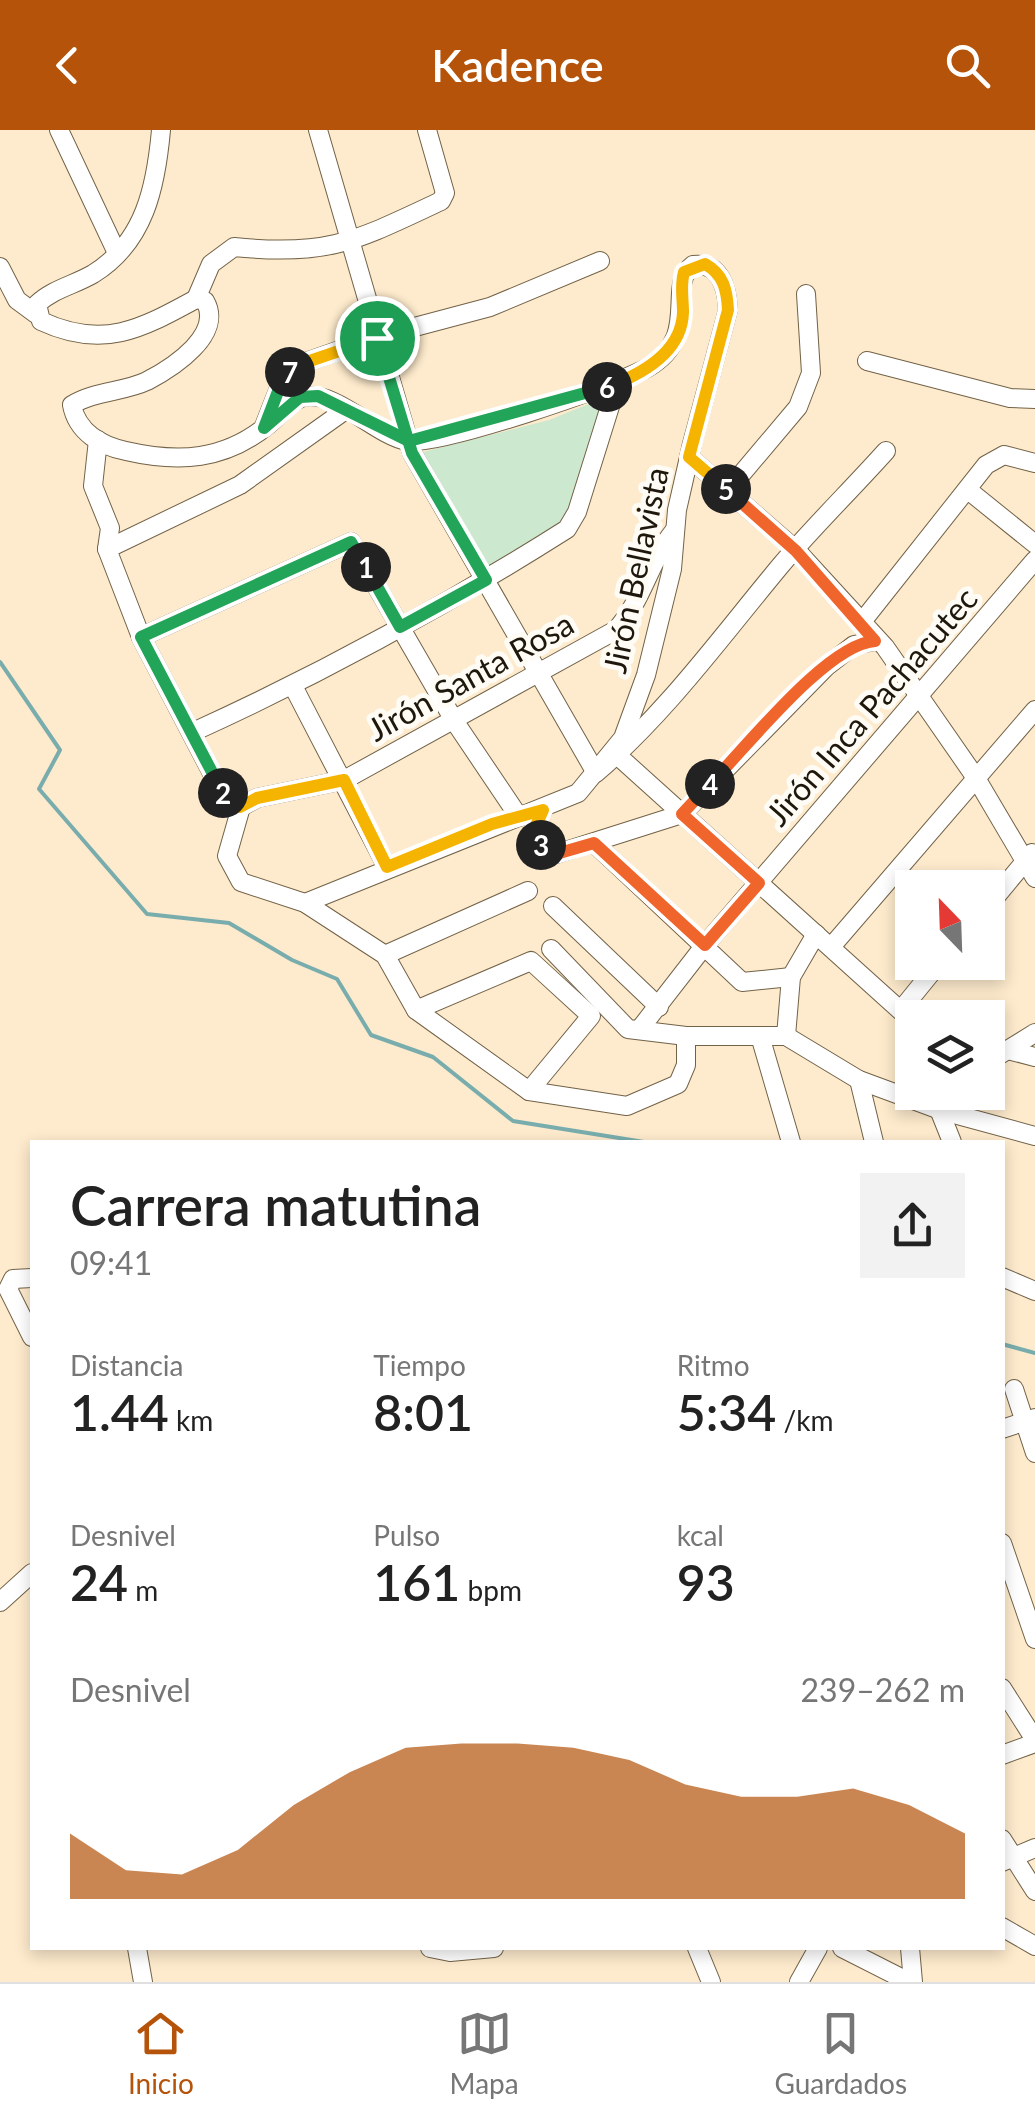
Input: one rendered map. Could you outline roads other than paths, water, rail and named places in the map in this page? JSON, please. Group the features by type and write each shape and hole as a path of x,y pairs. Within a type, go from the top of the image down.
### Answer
{"street":[{"path":"59,130 117,253"},
{"path":"36,314 37,304 48,294 95,272 140,229 157,170 161,130"},
{"path":"318,130 409,441 536,676 596,773 725,638 886,450"},
{"path":"0,268 17,300 53,326 87,334 131,334 196,299 211,264 234,247 285,252 351,243 445,198 428,130"},
{"path":"264,428 282,381 295,366 377,338 490,307 600,260"},
{"name":"Jirón Bellavista","path":"305,903 578,793 622,738 646,675 672,569 689,457 728,310 727,290 716,270 705,264 684,272 679,332 652,365 617,384 528,412 409,441"},
{"path":"728,490 798,407 811,373 806,294"},
{"path":"196,299 205,301 212,319 182,358 146,382 72,405 88,436 114,449 162,459 202,458 264,428 300,397 318,396 409,441"},
{"path":"867,361 1010,398 1035,400"},
{"path":"192,732 294,686 486,580 568,528 577,512 617,384"},
{"path":"107,549 240,485 344,410"},
{"path":"98,440 93,486 110,528 107,549 141,637 224,796 240,807 227,856 241,882 305,903 384,955 416,1010 528,1091 628,1106 678,1084 686,1065 686,1036"},
{"path":"861,623 986,465 1004,455 1035,463"},
{"path":"689,457 796,551 875,641 885,647 1031,854 1035,878"},
{"path":"968,490 1035,544"},
{"name":"Jirón Santa Rosa","path":"240,807 257,798 344,780 616,630 634,611 659,552 676,530"},
{"path":"141,637 351,542 455,722 518,817"},
{"name":"Jirón Inca Pachacutec","path":"639,1030 705,945 1035,560"},
{"path":"543,810 534,830 545,848 556,854 571,853 682,814 827,666 854,645 875,641"},
{"path":"294,686 387,867"},
{"path":"831,948 1035,710"},
{"path":"617,755 895,1005"},
{"path":"594,843 742,982 790,977"},
{"path":"1005,885 1031,854"},
{"path":"384,955 528,891"},
{"path":"553,906 658,1006"},
{"path":"786,1036 790,977 816,934"},
{"path":"551,950 620,1026 686,1036 786,1036 859,1080 943,1112 1035,1136"},
{"path":"416,1010 531,961 591,1016 528,1091"},
{"path":"1005,1052 1035,1033"},
{"path":"760,1036 789,1140"},
{"path":"1008,1050 1035,1057"},
{"path":"859,1080 874,1140"},
{"path":"943,1112 951,1140"},
{"path":"1005,1277 1035,1291"},
{"path":"30,1278 13,1279 8,1289 30,1332"},
{"path":"1014,1389 1029,1419 1035,1453"},
{"path":"1005,1429 1029,1419"},
{"path":"1005,1551 1035,1639"},
{"path":"0,1602 30,1575"},
{"path":"1005,1693 1035,1741 1005,1754"},
{"path":"1035,1848 1008,1859 1035,1891"},
{"path":"1005,1928 1035,1946"},
{"path":"136,1950 143,1982"},
{"path":"440,1950 472,1950"},
{"path":"698,1950 712,1982"},
{"path":"798,1982 817,1950"},
{"path":"846,1950 911,1982 910,1950"}],"waterway":[{"path":"0,662 60,750 39,789 147,914 229,923 292,960 337,979 371,1035 433,1057 513,1121 632,1140"},
{"path":"1005,1345 1035,1353"}]}
